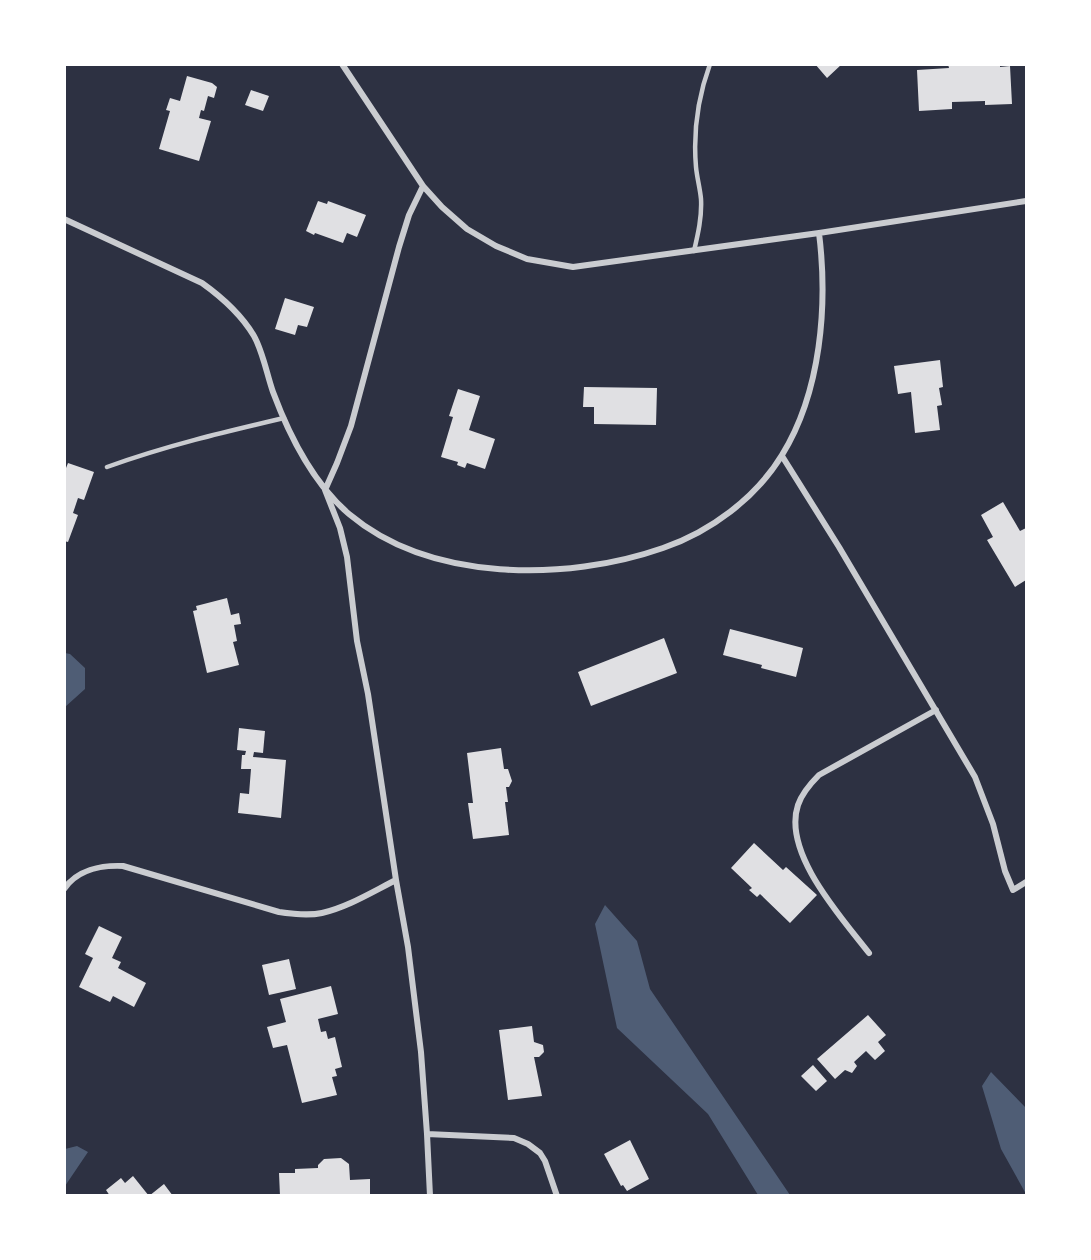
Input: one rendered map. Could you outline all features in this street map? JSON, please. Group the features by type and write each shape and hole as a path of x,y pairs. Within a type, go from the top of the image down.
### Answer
{"street":[{"path":"342,64 423,186 442,207 467,229 496,246 527,259 573,267 819,233 1026,201"},
{"path":"325,490 351,426 399,247 423,186"},
{"path":"64,219 202,283 240,315 255,338 273,392 294,439 325,490 347,557 357,641 368,694 408,947 421,1052 428,1134 430,1196"},
{"path":"325,490 350,514 378,534 404,547 437,559 488,568 531,571 582,567 629,558 664,548 697,533 745,499 770,473 795,433 807,402 818,351 823,306 819,233"},
{"path":"782,456 839,547 975,777 993,824 1005,871 1013,890 1026,882"},
{"path":"869,953 808,869 799,845 795,820 798,805 806,789 819,775 936,710"},
{"path":"64,890 81,874 91,869 108,865 123,866 279,912 297,915 321,913 347,904 396,880"},
{"path":"428,1134 514,1138 528,1144 540,1153 545,1161 557,1196"}],"lane":[{"path":"694,250 700,229 701,202 696,166 696,132 699,99 710,64"},
{"path":"107,467 209,435 284,418"}],"water":[{"path":"65,653 70,654 85,668 85,689 65,707"},
{"path":"605,905 637,941 650,989 790,1195 758,1195 708,1114 617,1028 595,924"},
{"path":"991,1072 1026,1108 1026,1194 1001,1149 982,1086"},
{"path":"77,1146 88,1152 65,1186 65,1149"}],"building":[{"path":"815,64 842,64 827,78"},
{"path":"948,64 1010,66 1012,104 985,105 985,101 952,102 952,109 919,111 917,70 949,68"},
{"path":"187,76 212,83 217,87 214,98 208,96 204,111 201,110 199,118 211,121 199,161 159,149 170,111 166,110 170,98 180,101"},
{"path":"251,90 269,96 263,111 245,105"},
{"path":"318,201 327,204 328,201 366,215 357,237 347,233 343,243 306,231"},
{"path":"285,298 314,307 307,327 298,325 295,335 275,329"},
{"path":"940,360 943,387 939,388 942,405 937,406 940,430 915,433 911,392 898,394 894,366"},
{"path":"584,387 657,388 656,425 594,424 594,407 583,407"},
{"path":"458,389 480,396 469,430 495,439 485,469 467,463 465,468 457,465 458,462 441,457 453,417 449,416"},
{"path":"68,463 94,472 84,500 78,498 73,513 78,515 68,542 64,541 64,473"},
{"path":"1003,502 1020,531 1026,528 1026,580 1015,587 987,540 993,537 981,515"},
{"path":"227,598 231,615 239,613 241,624 234,625 237,641 233,642 239,665 207,673 193,611 197,610 196,606"},
{"path":"730,629 803,648 796,677 723,655"},
{"path":"664,638 677,673 591,706 578,672"},
{"path":"239,728 265,731 263,753 254,752 253,757 286,760 281,818 238,813 240,793 249,794 251,769 241,769 242,755 245,755 246,751 237,750"},
{"path":"501,748 504,769 508,769 512,781 509,787 506,787 508,802 505,802 509,835 473,839 468,803 473,803 467,753"},
{"path":"754,843 783,870 786,867 817,895 790,923 760,894 757,897 749,890 752,888 731,868"},
{"path":"99,926 122,937 112,958 121,962 118,968 146,983 134,1007 113,996 110,1002 79,987 93,958 85,954"},
{"path":"289,959 296,989 269,995 262,965"},
{"path":"331,986 338,1014 318,1019 321,1032 326,1031 328,1039 335,1037 342,1067 335,1069 337,1076 332,1077 337,1095 302,1103 287,1045 273,1048 267,1027 286,1022 280,999"},
{"path":"868,1015 886,1035 878,1042 885,1051 875,1060 866,1051 854,1062 857,1066 852,1073 845,1070 835,1079 817,1059"},
{"path":"532,1026 534,1042 543,1045 544,1052 539,1057 534,1057 542,1096 508,1100 499,1030"},
{"path":"813,1065 827,1081 816,1091 801,1076"},
{"path":"630,1140 649,1179 627,1191 623,1185 621,1186 604,1154"},
{"path":"341,1158 349,1164 350,1180 370,1179 370,1196 280,1196 279,1173 295,1173 295,1169 318,1168 324,1159"},
{"path":"133,1176 149,1196 110,1196 106,1190 121,1178 125,1183"},
{"path":"164,1184 173,1196 149,1196"}]}
